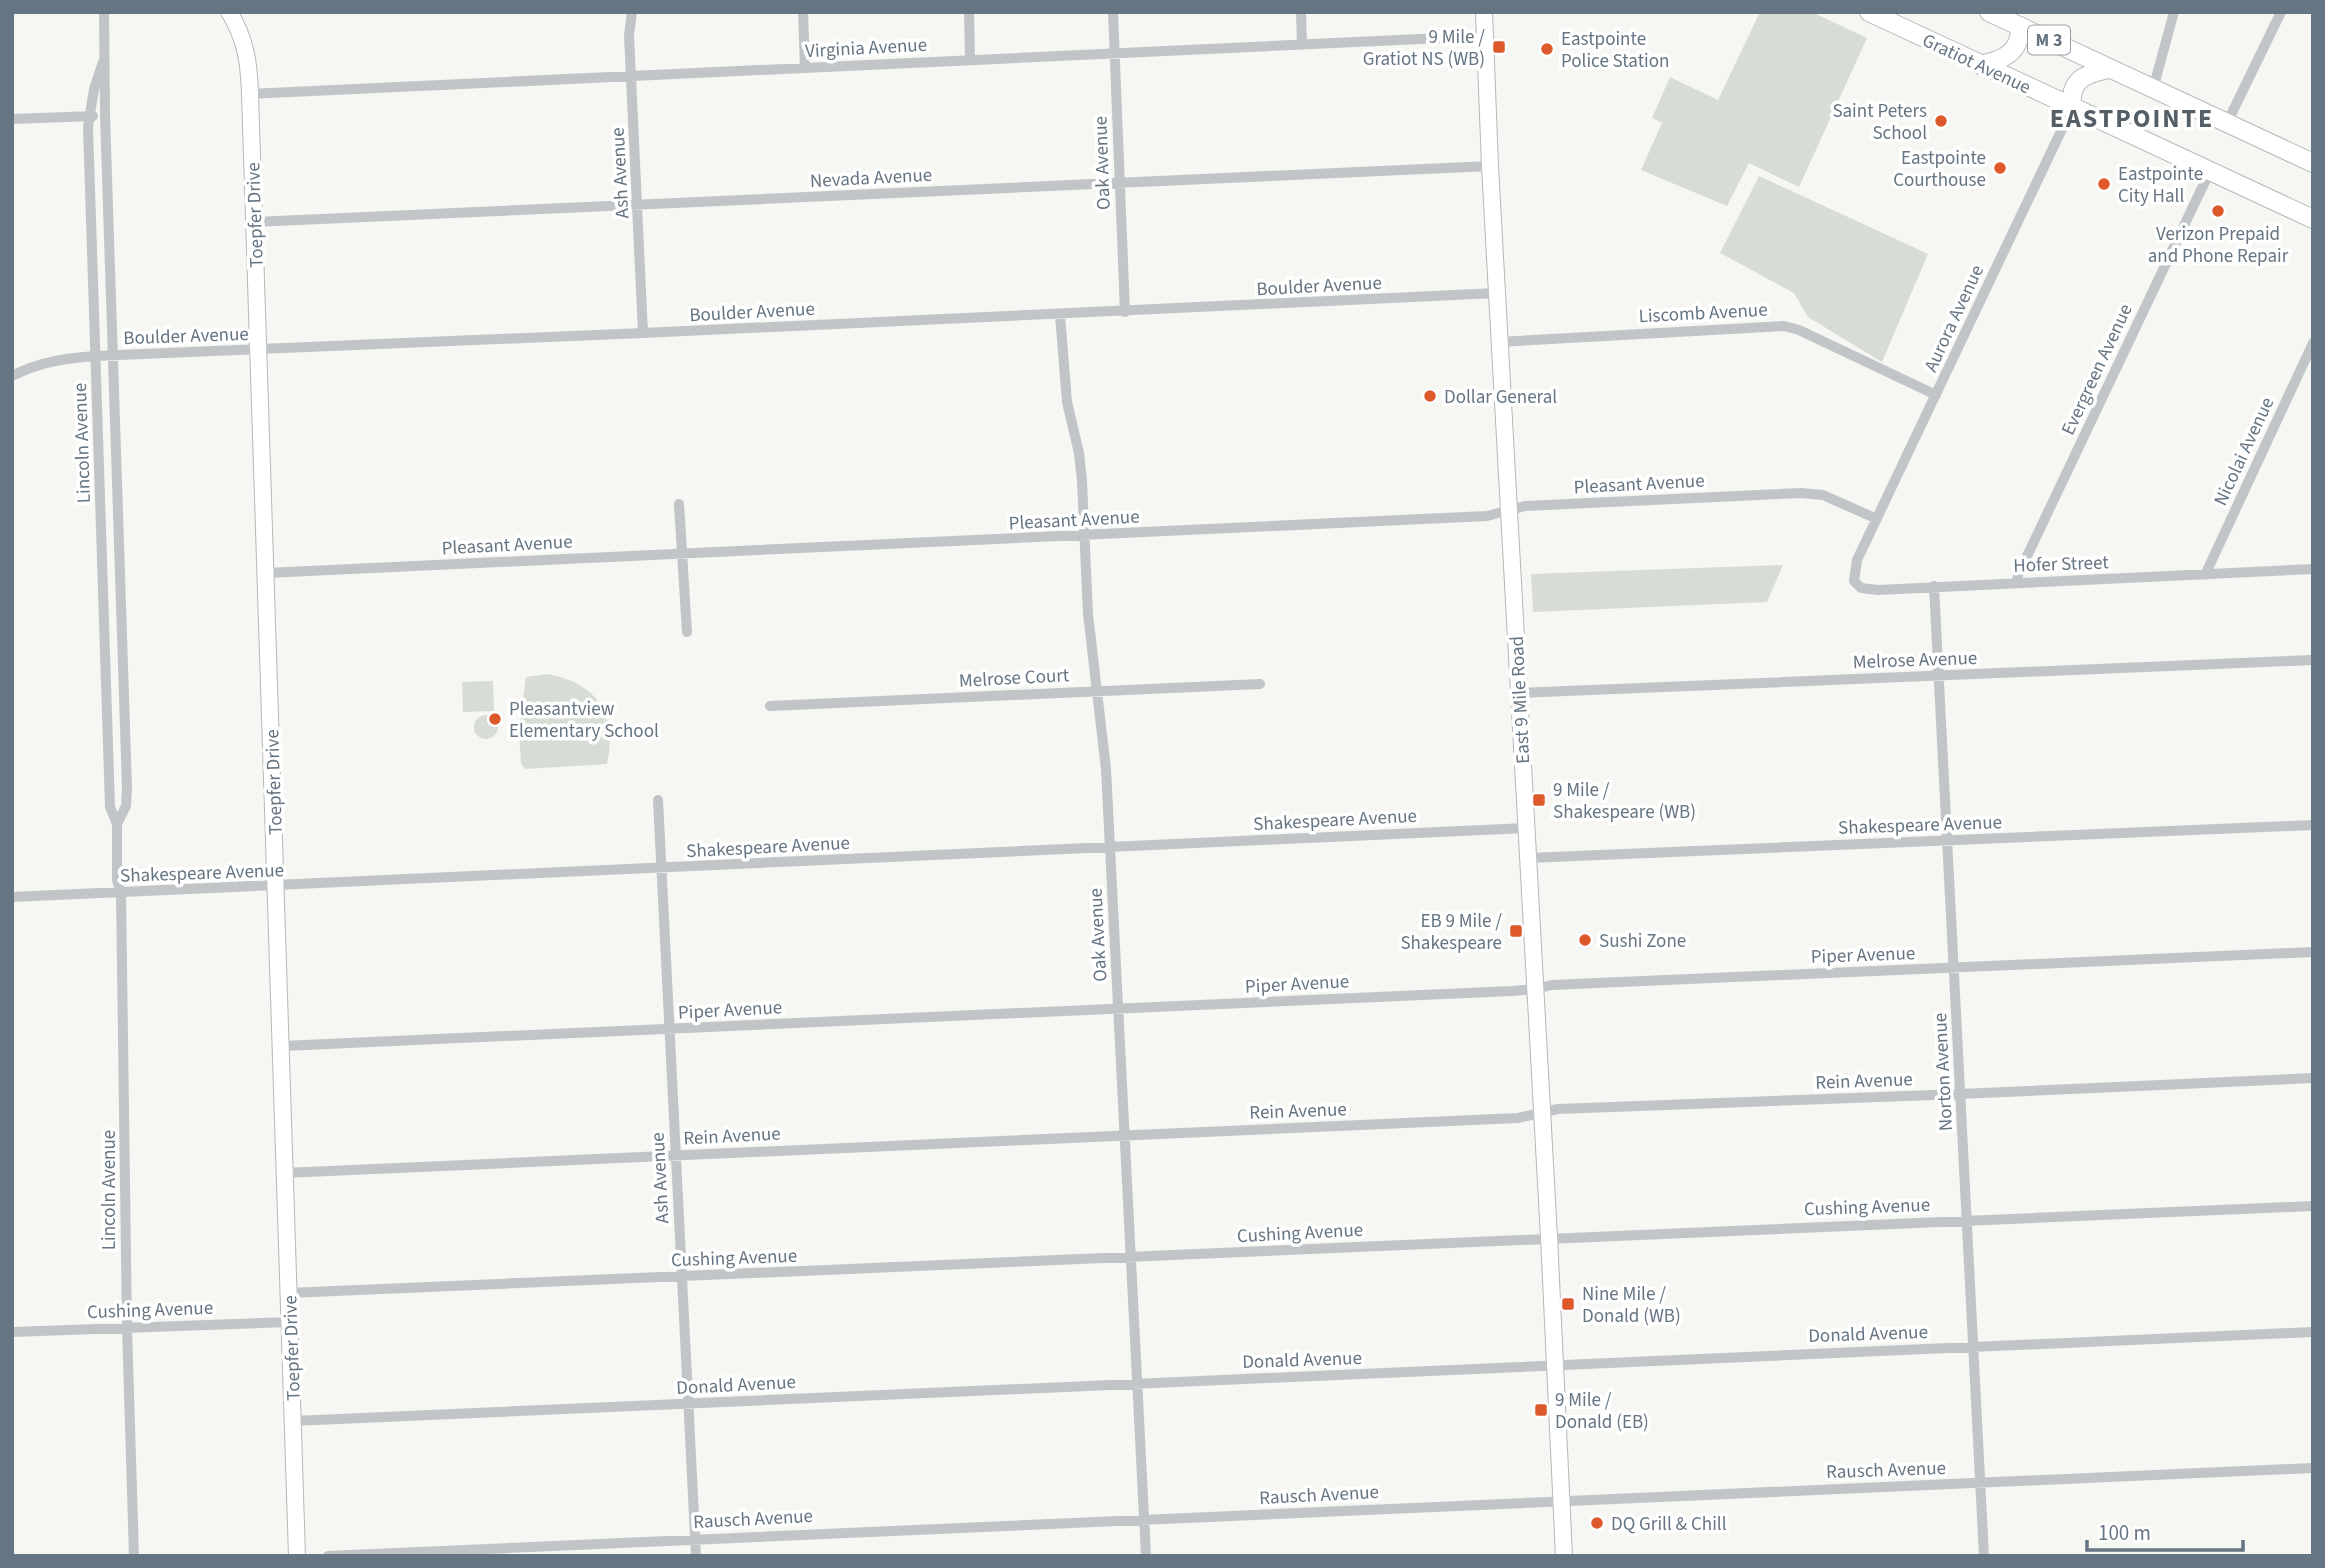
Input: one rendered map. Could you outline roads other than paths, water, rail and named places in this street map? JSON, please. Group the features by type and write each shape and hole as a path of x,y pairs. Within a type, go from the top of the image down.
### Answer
{"main road":[{"name":"Toepfer Drive","path":"229,12 242,33 247,50 250,94 297,1556"},
{"name":"East 9 Mile Road","path":"1484,12 1564,1556"},
{"name":"Gratiot Avenue","path":"1870,12 2313,219"},
{"name":"M 3","path":"1989,12 2014,20 2109,69 2313,163"},
{"path":"1980,65 2002,59 2013,52 2019,41 2014,20"},
{"path":"2072,108 2071,94 2077,82 2087,75 2109,69"}],"street":[{"name":"Lincoln Avenue","path":"104,12 103,62 128,788 126,806 117,824"},
{"name":"Ash Avenue","path":"632,12 629,35 643,333"},
{"path":"803,12 805,68"},
{"path":"969,12 970,58"},
{"name":"Oak Avenue","path":"1113,12 1125,312"},
{"path":"1301,12 1302,44"},
{"path":"2153,89 2174,12"},
{"path":"2227,123 2281,12"},
{"name":"Virginia Avenue","path":"250,94 970,58 1484,36"},
{"name":"Lincoln Avenue","path":"103,62 89,116 110,807 117,824 117,880 121,893 127,1328 134,1556"},
{"name":"Aurora Avenue","path":"1865,542 2072,108"},
{"path":"12,119 105,115"},
{"name":"Nevada Avenue","path":"254,222 1490,166"},
{"name":"Evergreen Avenue","path":"2017,583 2024,563 2210,171"},
{"name":"Boulder Avenue","path":"12,376 36,365 96,356 258,351 1497,293"},
{"name":"Oak Avenue","path":"1060,314 1067,401 1079,453 1082,481 1083,536 1106,769 1146,1556"},
{"name":"Liscomb Avenue","path":"1499,342 1784,326 1799,330 1936,395"},
{"name":"Nicolai Avenue","path":"2205,575 2313,343"},
{"name":"Pleasant Avenue","path":"266,573 1487,516 1525,506 1801,493 1823,495 1877,519"},
{"path":"679,505 687,632"},
{"name":"Hofer Street","path":"1865,542 1855,568 1854,581 1861,588 1878,590 2313,569"},
{"name":"Norton Avenue","path":"1934,586 1984,1556"},
{"name":"Melrose Avenue","path":"1519,693 2313,660"},
{"name":"Melrose Court","path":"770,706 1260,684"},
{"name":"Ash Avenue","path":"658,800 696,1556"},
{"name":"Shakespeare Avenue","path":"1528,858 2313,825"},
{"name":"Shakespeare Avenue","path":"12,897 1526,828"},
{"name":"Piper Avenue","path":"282,1046 1535,989 1552,985 2313,952"},
{"name":"Rein Avenue","path":"284,1174 1518,1118 1558,1109 2313,1078"},
{"name":"Cushing Avenue","path":"289,1293 2313,1206"},
{"name":"Cushing Avenue","path":"12,1332 290,1322"},
{"name":"Donald Avenue","path":"293,1420 2313,1332"},
{"name":"Rausch Avenue","path":"328,1556 2313,1468"}],"place":[{"name":"9 Mile / Gratiot NS (WB)","path":"1499,47"},
{"name":"Eastpointe Police Station","path":"1547,49"},
{"name":"Saint Peters School","path":"1941,121"},
{"name":"Eastpointe Courthouse","path":"2000,168"},
{"name":"Eastpointe City Hall","path":"2104,184"},
{"name":"Verizon Prepaid and Phone Repair","path":"2218,211"},
{"name":"Dollar General","path":"1430,396"},
{"name":"Pleasantview Elementary School","path":"495,719"},
{"name":"9 Mile / Shakespeare (WB)","path":"1539,800"},
{"name":"EB 9 Mile / Shakespeare","path":"1516,931"},
{"name":"Sushi Zone","path":"1585,940"},
{"name":"Nine Mile / Donald (WB)","path":"1568,1304"},
{"name":"9 Mile / Donald (EB)","path":"1541,1410"},
{"name":"DQ Grill & Chill","path":"1597,1523"}],"district":[{"name":"EASTPOINTE","path":"2132,118"}]}
